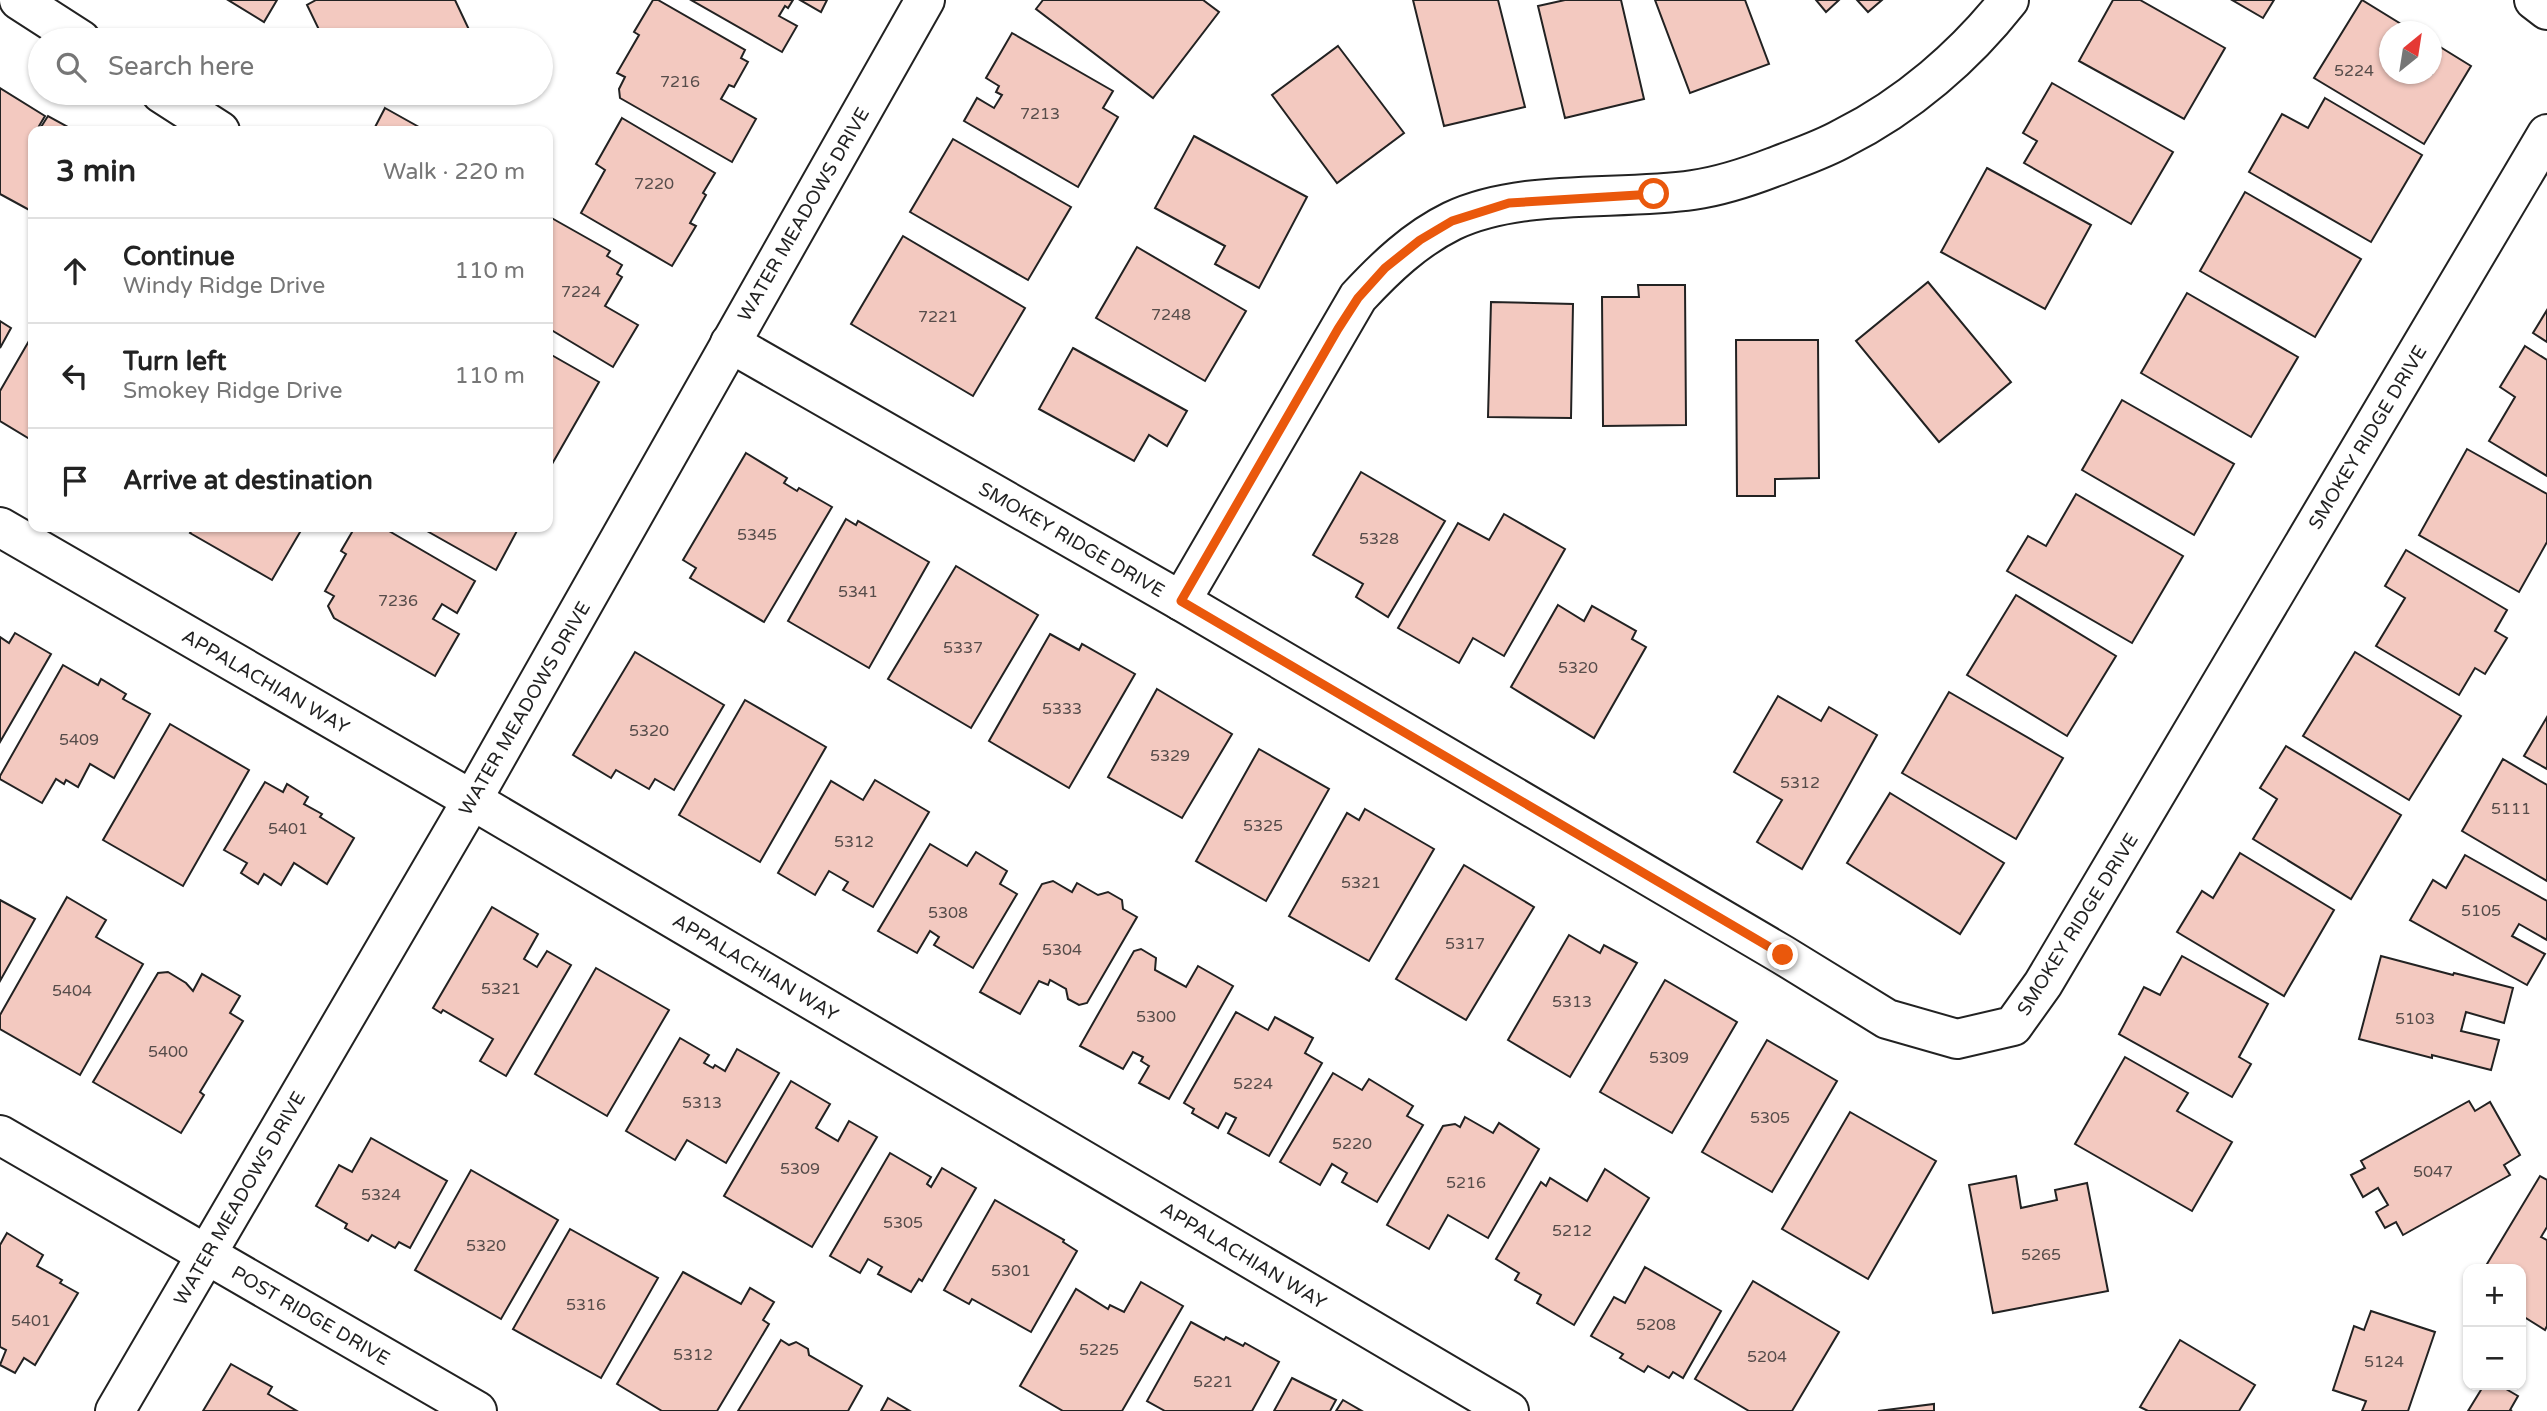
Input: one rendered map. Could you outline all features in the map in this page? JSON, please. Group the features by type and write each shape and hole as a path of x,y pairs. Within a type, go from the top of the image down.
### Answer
{"street":[{"path":"19,0 62,28"},
{"name":"WATER MEADOWS DRIVE","path":"115,1411 472,800 925,0"},
{"path":"1181,601 1358,298 1385,268 1420,240 1452,221 1509,203 1695,190 1739,180 1792,160 1843,139 1928,82 1966,47 2010,0"},
{"path":"2534,0 2547,10"},
{"path":"180,105 212,126"},
{"name":"SMOKEY RIDGE DRIVE","path":"730,343 1181,601 1887,1019 1957,1039 2013,1026 2043,984 2547,134"},
{"name":"APPALACHIAN WAY","path":"0,527 472,800 1509,1411"},
{"name":"POST RIDGE DRIVE","path":"0,1135 477,1411"}],"building":[{"path":"228,0 277,0 264,22"},
{"path":"316,0 455,0 468,28 318,28 307,5"},
{"path":"653,0 658,0 745,50 741,58 748,62 734,87 729,85 721,99 756,119 732,162 620,98 619,89 625,77 617,73 639,35 634,32"},
{"path":"691,0 793,0 779,16 797,26 782,52"},
{"path":"800,0 827,0 821,12"},
{"path":"1043,0 1203,0 1219,12 1153,98 1036,9"},
{"path":"1413,0 1498,0 1525,107 1444,126"},
{"path":"1565,0 1621,0 1644,99 1565,118 1538,6"},
{"path":"1655,0 1745,0 1769,64 1690,93"},
{"path":"1816,0 1839,0 1826,12"},
{"path":"1857,0 1882,0 1868,12"},
{"path":"2113,0 2140,0 2225,48 2184,119 2079,61"},
{"path":"2232,0 2274,0 2263,18"},
{"path":"2362,0 2396,21 2379,21 2379,84 2442,84 2442,48 2471,66 2424,144 2314,78"},
{"path":"1012,33 1113,91 1103,108 1118,117 1078,187 964,121 977,98 994,108 1002,95 996,92 999,86 986,78"},
{"path":"1338,46 1404,133 1337,183 1272,95"},
{"path":"2052,83 2173,152 2131,224 2024,163 2037,141 2023,133"},
{"path":"0,88 45,116 39,126 28,126 28,209 0,194"},
{"path":"2325,98 2422,155 2371,242 2249,172 2282,114 2308,128"},
{"path":"385,108 417,126 376,126"},
{"path":"48,116 66,126 42,126"},
{"path":"622,118 715,173 690,223 696,226 672,266 581,213 605,170 596,164"},
{"path":"1194,136 1307,197 1259,288 1215,264 1225,246 1155,208"},
{"path":"953,139 1071,207 1028,280 910,212"},
{"path":"1987,168 2091,225 2045,309 1941,252"},
{"path":"2245,192 2361,259 2315,337 2200,271"},
{"path":"553,219 610,251 607,256 622,265 617,274 622,277 605,306 638,325 613,367 553,331"},
{"path":"903,236 1025,308 973,396 851,324"},
{"path":"1137,247 1246,311 1205,381 1096,318"},
{"path":"1928,282 2011,382 1939,442 1856,341"},
{"path":"1638,285 1685,285 1686,425 1603,426 1602,297 1639,297"},
{"path":"2187,293 2298,357 2251,437 2141,373"},
{"path":"1491,302 1573,304 1571,418 1488,417"},
{"path":"2547,310 2547,342 2533,333"},
{"path":"0,321 11,328 0,348"},
{"path":"1736,340 1818,340 1819,478 1775,479 1775,496 1737,496"},
{"path":"28,343 28,438 0,421 0,391"},
{"path":"2525,346 2547,360 2547,476 2489,441 2515,397 2500,387"},
{"path":"1073,348 1187,411 1167,446 1149,435 1134,461 1039,409"},
{"path":"553,356 599,382 553,462"},
{"path":"2122,400 2234,464 2194,535 2082,470"},
{"path":"2467,449 2547,494 2547,542 2519,592 2419,535"},
{"path":"746,453 787,478 784,483 797,491 799,488 832,507 764,622 690,578 696,568 683,560"},
{"path":"1361,472 1445,521 1388,617 1356,597 1363,584 1313,555"},
{"path":"2076,494 2183,556 2132,643 2007,571 2028,536 2046,546"},
{"path":"1504,514 1565,549 1504,656 1473,638 1459,663 1398,628 1458,523 1489,540"},
{"path":"846,519 856,525 858,521 929,562 869,668 788,621"},
{"path":"191,532 300,532 272,580"},
{"path":"352,532 391,532 475,581 457,613 442,604 433,619 459,634 435,676 334,618 328,606 334,596 325,591 346,554 341,551"},
{"path":"429,532 516,532 496,570"},
{"path":"2406,550 2507,610 2495,631 2507,638 2485,674 2475,668 2459,695 2376,646 2405,598 2385,586"},
{"path":"956,566 1038,615 971,728 888,679"},
{"path":"2016,595 2116,656 2067,736 1967,675"},
{"path":"1558,605 1584,621 1592,606 1636,631 1632,639 1646,647 1594,738 1511,687"},
{"path":"15,633 51,654 0,742 0,637 9,643"},
{"path":"1050,634 1079,650 1082,644 1135,674 1069,788 989,741"},
{"path":"635,652 724,705 674,790 655,779 649,789 616,770 611,778 573,755"},
{"path":"2355,652 2461,716 2409,800 2303,736"},
{"path":"63,665 98,685 101,679 126,694 123,699 150,714 114,778 90,764 78,787 66,780 64,784 56,779 42,803 0,779 0,776"},
{"path":"1157,689 1232,734 1182,818 1108,777"},
{"path":"1949,692 2063,758 2016,839 1902,773"},
{"path":"1778,696 1821,721 1829,707 1877,735 1802,869 1757,842 1782,800 1734,772"},
{"path":"745,700 826,747 760,862 679,815"},
{"path":"2547,717 2547,769 2524,756"},
{"path":"170,724 249,770 183,886 103,840"},
{"path":"2286,746 2401,815 2351,899 2253,839 2277,799 2260,788"},
{"path":"1259,749 1329,789 1266,901 1196,861"},
{"path":"2503,759 2547,785 2547,881 2462,831"},
{"path":"875,780 929,812 873,907 843,890 848,882 829,871 815,895 778,873 831,781 863,800"},
{"path":"265,782 283,792 287,784 308,797 304,804 354,838 327,884 294,863 281,885 264,874 258,884 241,873 247,863 224,850"},
{"path":"1890,793 2004,863 1960,934 1847,863"},
{"path":"1365,809 1434,849 1369,961 1289,916 1347,813 1359,820"},
{"path":"930,844 967,866 976,852 1007,871 1000,884 1017,894 973,968 934,945 939,937 930,931 917,953 878,931"},
{"path":"2240,853 2334,910 2284,996 2177,932 2202,891 2213,898"},
{"path":"2465,855 2547,901 2547,940 2519,924 2512,936 2545,954 2527,985 2410,920 2433,880 2446,888"},
{"path":"1464,865 1534,907 1466,1020 1396,979"},
{"path":"1053,881 1072,892 1077,883 1098,895 1108,892 1122,900 1123,909 1137,917 1087,1003 1079,1005 1068,999 1066,989 1050,980 1048,985 1039,981 1020,1014 980,992 1042,884"},
{"path":"67,897 106,920 96,937 143,964 80,1075 0,1029 0,1015"},
{"path":"0,900 35,919 0,981"},
{"path":"492,907 538,934 524,959 537,967 547,951 571,965 506,1076 480,1061 493,1039 443,1010 441,1013 433,1008"},
{"path":"1569,935 1600,953 1604,945 1637,963 1570,1077 1508,1040"},
{"path":"1141,949 1156,958 1155,970 1186,987 1198,966 1233,986 1169,1099 1139,1083 1149,1066 1141,1061 1143,1057 1133,1052 1123,1069 1080,1046 1134,951"},
{"path":"2182,956 2268,1004 2239,1057 2251,1064 2232,1097 2119,1034 2144,987 2160,995"},
{"path":"2381,956 2513,988 2504,1023 2466,1012 2461,1031 2499,1040 2491,1070 2359,1039"},
{"path":"596,968 669,1010 607,1116 535,1074"},
{"path":"168,972 186,983 193,991 202,974 240,996 230,1013 243,1021 200,1092 204,1095 181,1133 93,1082 158,973"},
{"path":"1665,980 1737,1022 1672,1133 1600,1092"},
{"path":"1236,1012 1268,1030 1275,1017 1313,1038 1305,1053 1322,1063 1269,1156 1228,1133 1236,1118 1226,1113 1218,1128 1192,1113 1194,1109 1184,1103"},
{"path":"680,1038 709,1055 704,1063 713,1068 715,1065 725,1071 737,1049 779,1073 726,1163 687,1140 675,1160 626,1131"},
{"path":"1767,1040 1837,1081 1772,1192 1702,1152"},
{"path":"2125,1057 2188,1093 2177,1111 2232,1142 2192,1211 2075,1144"},
{"path":"1333,1073 1362,1090 1369,1079 1413,1106 1407,1116 1423,1125 1377,1202 1342,1182 1347,1173 1332,1164 1320,1185 1280,1162"},
{"path":"791,1081 830,1104 816,1128 838,1141 849,1121 877,1137 812,1247 724,1196"},
{"path":"2469,1101 2475,1111 2490,1102 2520,1155 2504,1165 2510,1175 2403,1235 2396,1222 2385,1228 2376,1212 2388,1205 2378,1188 2363,1197 2351,1175 2365,1168 2361,1161"},
{"path":"1850,1112 1936,1161 1868,1279 1782,1229"},
{"path":"1465,1117 1493,1133 1499,1123 1539,1149 1488,1238 1448,1215 1429,1249 1387,1225 1443,1126 1455,1124 1460,1127"},
{"path":"371,1138 447,1181 410,1248 399,1242 395,1248 372,1235 368,1241 345,1228 347,1224 316,1206 339,1165 352,1172"},
{"path":"890,1153 931,1177 927,1184 931,1187 942,1168 976,1188 922,1281 919,1279 911,1292 878,1274 882,1267 868,1259 860,1273 830,1256"},
{"path":"1605,1169 1649,1198 1574,1325 1537,1303 1541,1295 1515,1280 1519,1273 1496,1259 1541,1182 1546,1186 1550,1178 1587,1201"},
{"path":"471,1170 558,1220 501,1319 415,1270"},
{"path":"2016,1176 2021,1208 2057,1200 2055,1190 2087,1183 2108,1291 1993,1313 1969,1185"},
{"path":"2540,1176 2547,1180 2547,1227 2541,1237 2547,1240 2545,1330 2526,1318 2526,1264 2487,1264"},
{"path":"995,1200 1064,1240 1063,1242 1077,1251 1031,1332 972,1299 969,1304 944,1290"},
{"path":"570,1229 658,1278 601,1378 513,1329"},
{"path":"7,1233 43,1255 37,1266 78,1293 35,1365 24,1358 15,1373 0,1365 6,1350 0,1347 0,1245"},
{"path":"1645,1267 1721,1311 1683,1378 1673,1372 1669,1378 1648,1366 1644,1372 1620,1358 1623,1354 1591,1336 1614,1297 1625,1303"},
{"path":"683,1272 741,1304 750,1288 774,1302 763,1320 769,1324 717,1411 662,1411 617,1384"},
{"path":"1753,1281 1839,1332 1792,1411 1749,1411 1695,1379"},
{"path":"1141,1282 1183,1306 1122,1411 1063,1411 1020,1386 1076,1289 1108,1309 1110,1305 1124,1312"},
{"path":"2371,1311 2435,1332 2408,1411 2362,1411 2366,1401 2333,1390 2354,1326 2364,1330"},
{"path":"1191,1322 1224,1340 1226,1337 1243,1346 1245,1343 1279,1362 1252,1411 1165,1411 1147,1401"},
{"path":"781,1340 789,1345 796,1342 808,1349 809,1355 862,1386 848,1411 738,1411"},
{"path":"2180,1340 2255,1385 2239,1411 2148,1411 2140,1407"},
{"path":"231,1364 272,1387 268,1394 297,1411 203,1411"},
{"path":"1292,1378 1336,1400 1330,1411 1274,1411"},
{"path":"2481,1390 2508,1390 2518,1396 2510,1410 2512,1411 2468,1411"},
{"path":"888,1398 910,1411 881,1411"},
{"path":"1343,1400 1362,1411 1336,1411"},
{"path":"1934,1404 1934,1411 1878,1411"}],"route":[{"path":"1654,194 1509,203 1452,221 1420,240 1385,268 1358,298 1338,329 1181,601 1783,955"}]}
